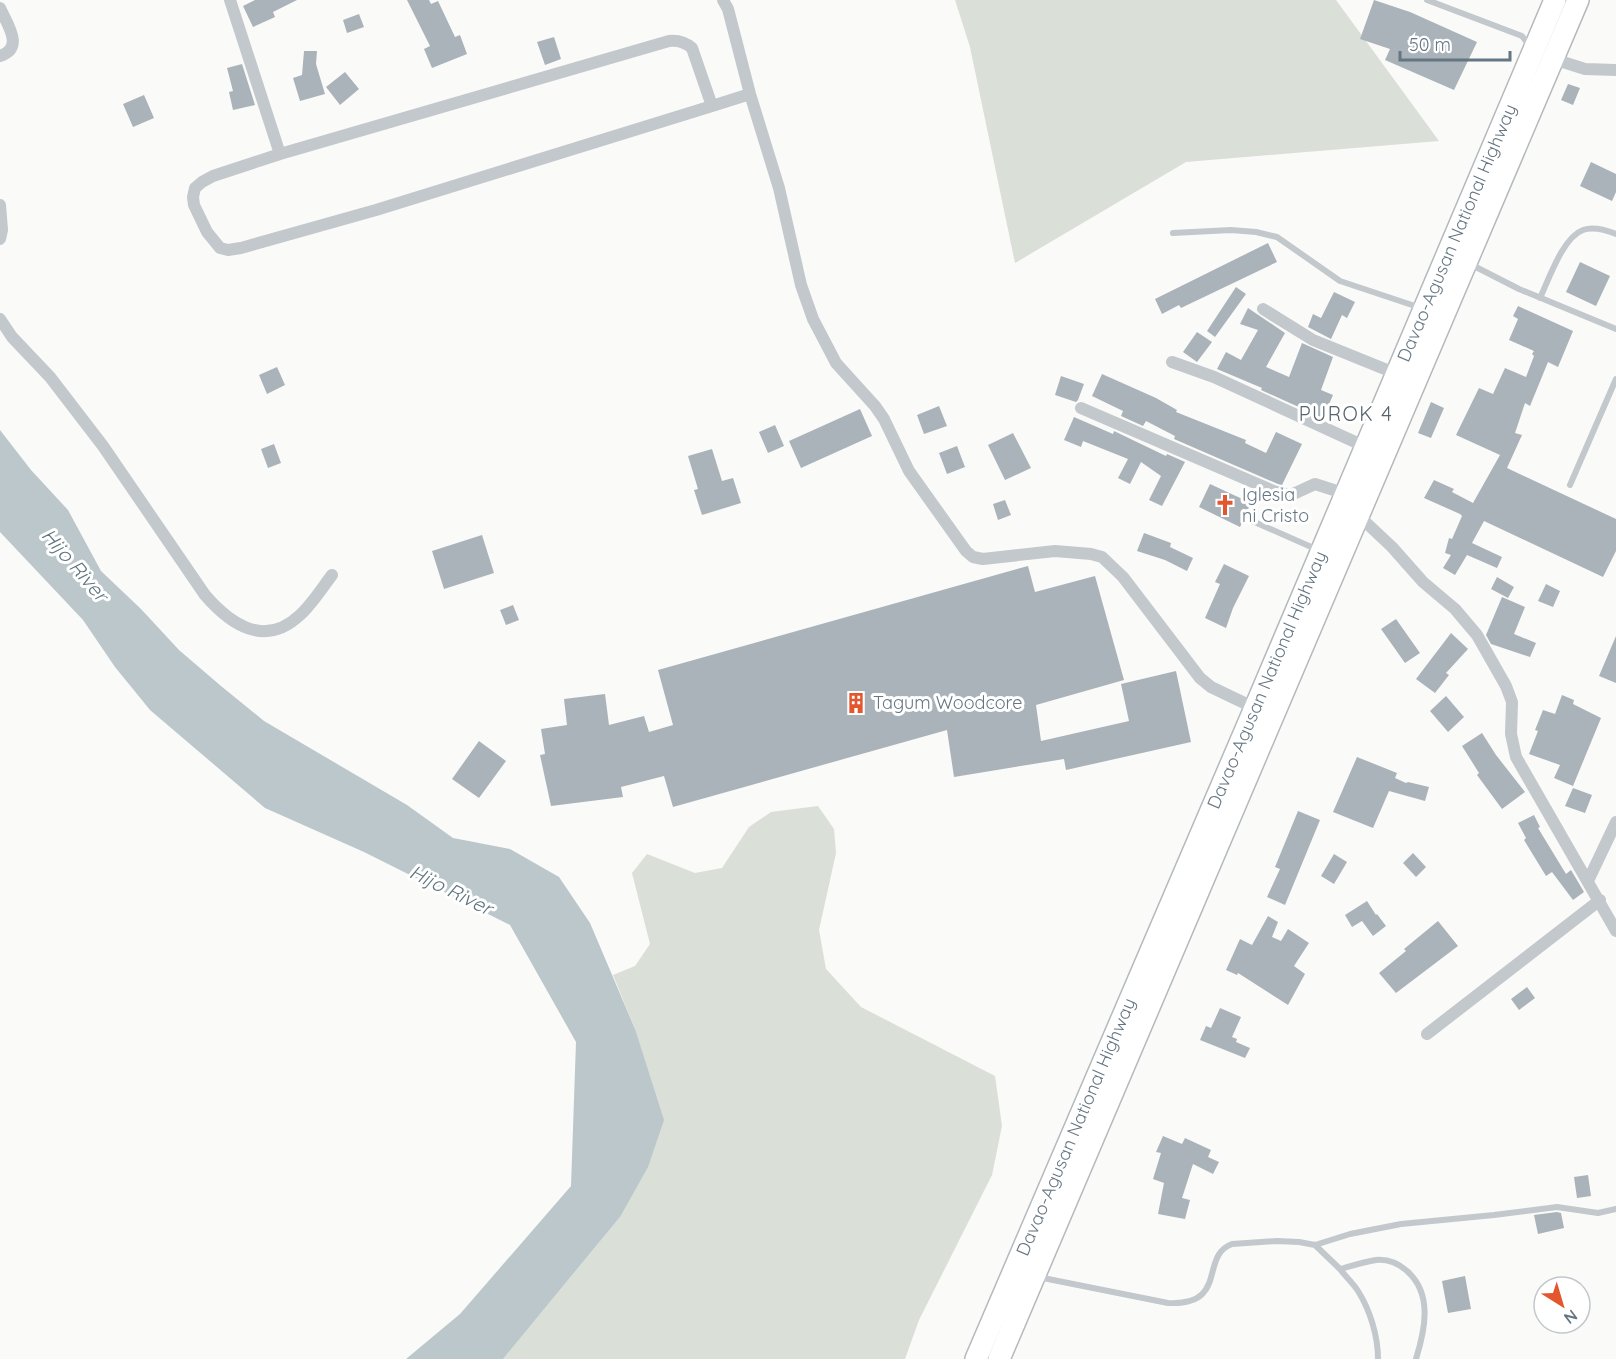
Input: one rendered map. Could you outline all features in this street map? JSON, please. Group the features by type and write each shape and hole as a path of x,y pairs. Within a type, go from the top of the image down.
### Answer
{"highway":[{"name":"Davao-Agusan National Highway","path":"1543,55 1555,0"},
{"name":"Davao-Agusan National Highway","path":"976,1359 1265,712 1359,516 1457,258 1543,55 1578,0"},
{"name":"Davao-Agusan National Highway","path":"999,1359 1265,712 1322,551 1424,310 1457,258"}],"street":[{"path":"230,0 280,154"},
{"path":"723,0 728,9 750,94 779,188 801,285 813,319 836,363 884,419 909,471 966,551 973,557 983,559 1055,550 1102,557 1123,578 1200,678 1211,687 1265,712"},
{"path":"0,8 12,35 13,47 9,53 0,56"},
{"path":"712,106 692,48 677,40 669,41 280,154 213,176 195,188 192,197 207,232 220,248 228,250 241,248 376,210 712,106 750,94"},
{"path":"1543,55 1585,69 1616,70"},
{"path":"0,205 2,230 0,239"},
{"path":"1263,309 1313,340 1397,374"},
{"path":"0,319 12,337 50,377 103,446 205,595 220,612 240,626 259,632 280,628 300,615 332,575"},
{"path":"1172,362 1214,377 1366,447"},
{"path":"1082,408 1276,492 1291,495 1315,484 1346,494"},
{"path":"1359,516 1392,547 1423,582 1455,609 1477,636 1506,686 1512,702 1510,734 1516,757 1616,931"},
{"path":"1588,881 1616,822"},
{"path":"1427,1034 1600,900"}],"lane":[{"path":"1427,0 1522,36 1543,55"},
{"path":"1540,298 1560,255 1580,231 1590,228 1616,234"},
{"path":"1173,233 1231,230 1256,232 1276,237 1340,281 1424,310"},
{"path":"1457,258 1540,298 1616,329"},
{"path":"1570,484 1616,380"},
{"path":"1250,520 1322,551"},
{"path":"1034,1276 1181,1304 1192,1302 1204,1293 1221,1252 1226,1246 1276,1241 1315,1245 1350,1234 1401,1224 1557,1207 1598,1213 1616,1209"},
{"path":"1315,1245 1340,1269 1358,1291 1375,1332 1378,1359"},
{"path":"1340,1269 1377,1260 1401,1266 1413,1277 1423,1296 1425,1314 1416,1359"}],"shaded area":[{"path":"955,0 1336,0 1439,141 1186,162 1015,263 970,47"},
{"path":"818,806 834,829 836,853 819,930 826,969 861,1007 995,1076 1002,1126 992,1175 919,1320 905,1359 503,1359 620,1217 635,1029 613,975 635,966 650,944 632,873 647,854 695,873 722,868 749,827 771,812"}],"water":[{"name":"Hijo River","path":"0,430 31,470 68,510 101,571 179,650 221,686 264,721 407,805 453,838 510,849 559,877 590,923 635,1029 664,1120 648,1167 620,1217 503,1359 406,1359 460,1314 571,1186 576,1042 510,925 364,852 265,808 150,710 115,667 83,620 0,532"}],"building":[{"path":"255,0 297,0 273,12 275,17 253,27 243,6"},
{"path":"407,0 429,0 431,4 438,1 455,37 460,35 467,54 432,68 424,49 430,46"},
{"path":"1374,0 1410,12 1477,42 1454,90 1385,60 1390,49 1360,39"},
{"path":"359,14 364,27 347,33 343,20"},
{"path":"554,37 561,59 545,65 537,42"},
{"path":"304,51 317,51 316,64 325,94 300,101 293,78 302,75"},
{"path":"242,64 255,105 233,110 229,92 233,91 227,68"},
{"path":"345,72 359,89 340,105 326,87"},
{"path":"1568,84 1580,88 1573,105 1561,100"},
{"path":"144,95 154,118 133,127 123,104"},
{"path":"1591,162 1616,174 1616,192 1612,201 1580,186"},
{"path":"1268,243 1277,262 1181,308 1179,305 1162,314 1155,299"},
{"path":"1580,262 1610,276 1596,306 1566,292"},
{"path":"1236,287 1246,294 1215,337 1207,331"},
{"path":"1334,292 1355,302 1347,318 1342,315 1331,339 1308,327 1313,314 1321,318"},
{"path":"1518,306 1573,331 1558,367 1548,362 1530,406 1525,403 1515,433 1522,435 1507,468 1616,519 1616,551 1603,577 1484,521 1472,543 1502,557 1497,568 1467,555 1455,575 1443,568 1451,555 1445,553 1449,538 1452,539 1462,516 1424,498 1434,480 1454,489 1452,492 1473,503 1500,455 1456,435 1479,388 1493,394 1505,368 1526,377 1534,351 1509,340 1518,319 1513,316"},
{"path":"1248,308 1285,333 1266,367 1289,377 1302,343 1333,357 1321,390 1333,395 1323,418 1217,369 1226,352 1241,360 1258,330 1240,324"},
{"path":"1197,332 1212,342 1197,362 1183,352"},
{"path":"277,367 285,385 267,394 259,375"},
{"path":"1102,374 1156,398 1177,410 1176,412 1246,440 1245,443 1266,453 1276,432 1302,444 1282,485 1278,484 1174,439 1175,436 1146,421 1143,426 1121,416 1123,411 1092,396"},
{"path":"1061,376 1084,384 1076,402 1055,395"},
{"path":"1431,402 1444,408 1431,438 1418,433"},
{"path":"939,406 947,426 924,434 917,415"},
{"path":"860,409 872,436 801,468 789,441"},
{"path":"1074,417 1113,434 1114,431 1166,456 1167,454 1185,462 1162,506 1149,500 1161,476 1141,462 1130,484 1118,478 1128,459 1083,441 1081,447 1064,440"},
{"path":"775,425 784,446 768,453 759,432"},
{"path":"1013,433 1031,468 1005,480 988,445"},
{"path":"274,444 281,463 268,468 261,449"},
{"path":"957,446 965,467 947,474 939,453"},
{"path":"712,449 722,481 733,478 741,503 702,515 694,490 698,489 688,456"},
{"name":"Iglesia ni Cristo","path":"1210,484 1251,503 1240,527 1199,507"},
{"path":"1005,500 1011,515 998,520 993,504"},
{"path":"1144,533 1171,543 1170,547 1193,558 1187,571 1165,560 1137,551"},
{"path":"482,535 494,573 444,589 432,551"},
{"path":"1224,564 1249,576 1226,628 1205,618 1220,584 1215,582"},
{"name":"Tagum Woodcore","path":"1028,566 1035,592 1095,576 1124,680 1036,705 1041,741 1129,721 1121,684 1176,671 1191,742 1066,770 1064,759 954,777 947,730 673,807 664,776 621,787 623,797 551,806 540,755 545,754 541,729 567,725 564,699 605,694 609,725 644,716 649,732 673,725 658,670"},
{"path":"1497,577 1514,587 1508,598 1491,589"},
{"path":"1546,584 1560,591 1553,607 1538,601"},
{"path":"1502,597 1525,607 1514,634 1536,643 1530,657 1491,644 1486,635"},
{"path":"513,605 519,620 506,625 500,610"},
{"path":"1396,619 1420,653 1405,663 1381,629"},
{"path":"1451,633 1468,649 1446,673 1449,675 1435,693 1416,679"},
{"path":"1616,636 1616,683 1599,676"},
{"path":"1562,695 1574,700 1573,704 1601,718 1573,786 1554,778 1560,765 1529,754 1543,710 1555,714"},
{"path":"1446,696 1464,717 1448,732 1430,711"},
{"path":"1482,733 1525,792 1502,809 1477,775 1479,773 1462,746"},
{"path":"479,741 506,761 479,798 452,779"},
{"path":"1357,757 1397,773 1395,778 1406,783 1429,787 1425,801 1389,791 1373,828 1333,812"},
{"path":"1573,788 1592,795 1585,813 1565,806"},
{"path":"1298,811 1320,820 1285,905 1267,897 1280,869 1275,867"},
{"path":"1534,815 1540,827 1538,828 1566,874 1571,870 1584,892 1573,900 1552,872 1546,876 1524,840 1526,838 1518,823"},
{"path":"1413,853 1426,867 1416,877 1403,863"},
{"path":"1334,854 1347,862 1334,884 1321,876"},
{"path":"1367,901 1386,926 1373,936 1362,921 1352,927 1345,915"},
{"path":"1268,916 1278,922 1272,937 1281,941 1288,929 1309,943 1294,966 1305,974 1288,1005 1238,973 1237,975 1226,970 1240,939 1252,945"},
{"path":"1438,921 1458,946 1396,993 1379,973"},
{"path":"1527,987 1535,998 1519,1010 1511,999"},
{"path":"1220,1008 1241,1017 1232,1037 1237,1039 1236,1042 1250,1048 1245,1058 1200,1040 1206,1026 1211,1028"},
{"path":"1163,1136 1182,1144 1185,1138 1211,1150 1208,1157 1219,1162 1213,1174 1193,1164 1182,1198 1190,1200 1185,1219 1158,1214 1164,1183 1153,1179 1161,1153 1156,1152"},
{"path":"1588,1175 1591,1196 1577,1198 1574,1177"},
{"path":"1561,1213 1564,1228 1538,1234 1534,1215"},
{"path":"1465,1276 1471,1309 1448,1313 1442,1281"}],"place":[{"name":"Iglesia ni Cristo","path":"1225,505"},
{"name":"Tagum Woodcore","path":"856,703"}],"district":[{"name":"PUROK 4","path":"1346,414"}]}
